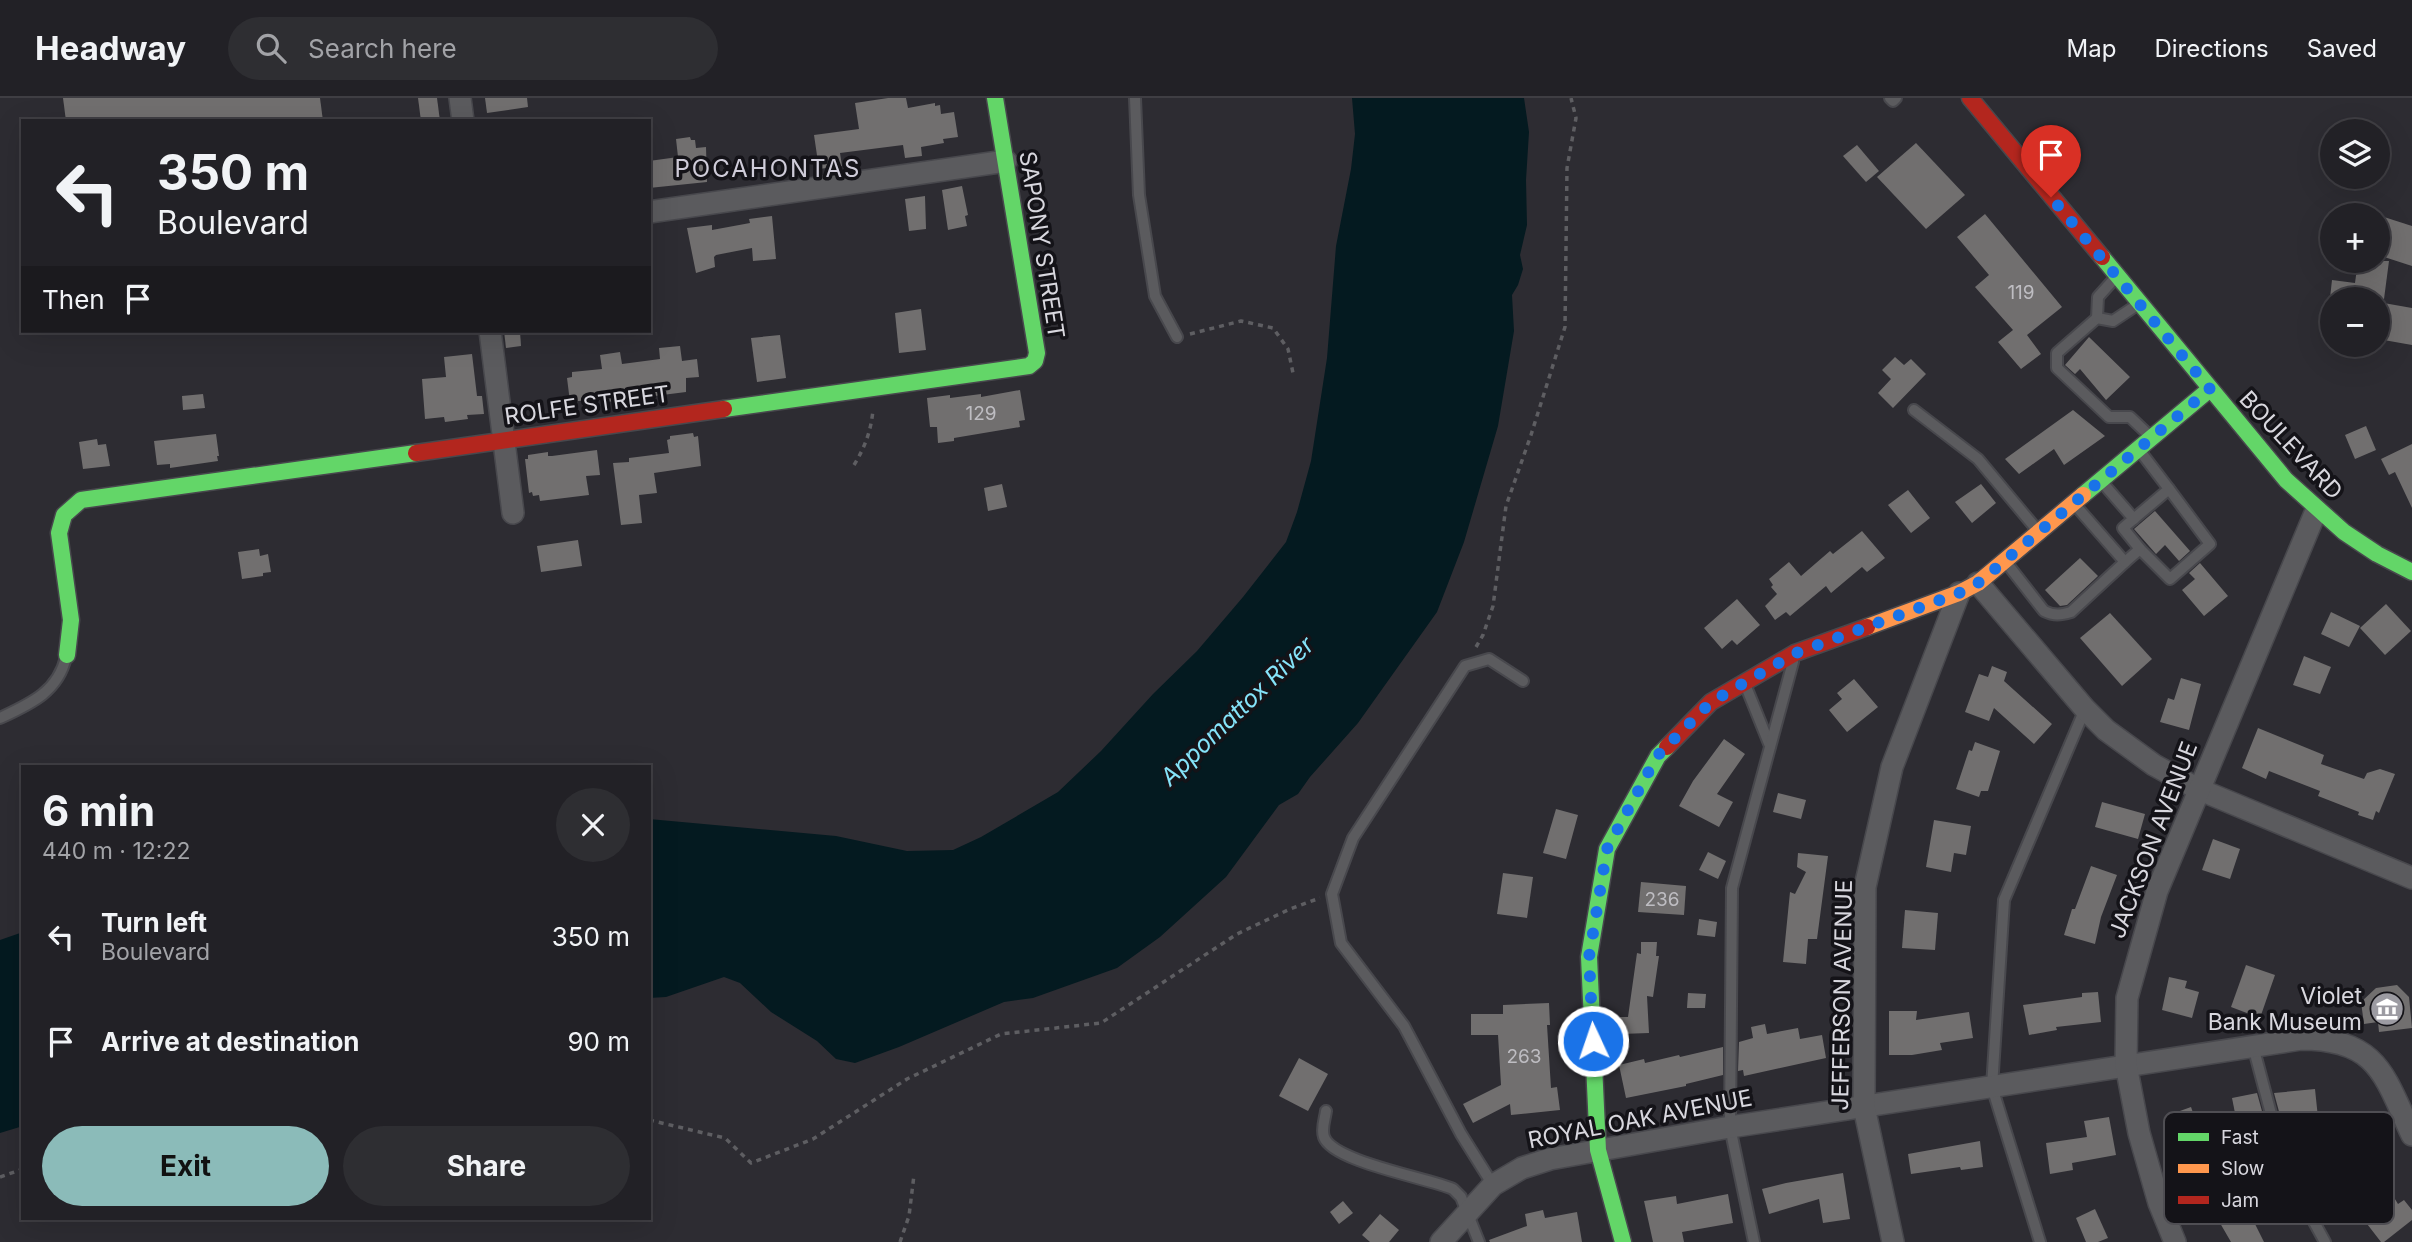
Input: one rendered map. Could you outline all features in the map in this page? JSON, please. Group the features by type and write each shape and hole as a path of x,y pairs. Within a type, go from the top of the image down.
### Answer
{"street":[{"path":"460,98 463,119"},
{"name":"SAPONY STREET","path":"995,98 1037,353 1029,366 998,370"},
{"name":"BOULEVARD","path":"1970,98 2262,453 2316,511 2385,558 2412,572"},
{"path":"651,212 1006,161"},
{"path":"490,333 513,513"},
{"name":"ROLFE STREET","path":"67,654 71,620 59,533 64,515 81,500 998,370"},
{"path":"1623,1242 1598,1150 1589,957 1607,849 1657,756 1711,702 1796,653 1959,593 1978,583 2210,389"},
{"name":"JACKSON AVENUE","path":"2164,1215 2138,1133 2126,1065 2127,998 2157,891 2316,511"},
{"path":"1978,583 2085,709 2106,730 2145,759 2176,779 2198,789 2412,878"},
{"name":"JEFFERSON AVENUE","path":"1893,1242 1864,1107 1865,887 1892,767 1959,593"},
{"name":"ROYAL OAK AVENUE","path":"1441,1242 1493,1185 1507,1175 1550,1159 1730,1127 2301,1039 2322,1039 2347,1045 2367,1055 2391,1086 2412,1135"},
{"name":"JACKSON AVENUE","path":"2168,1224 2175,1242"}],"lane":[{"path":"1135,98 1139,195 1154,296 1177,337"},
{"path":"1890,98 1893,101 1896,98"},
{"path":"2117,277 2098,297 2097,318 2057,353 2057,368 2109,417 2130,417 2152,438"},
{"path":"2097,318 2113,321 2139,304"},
{"path":"1914,410 1978,459 2040,533"},
{"path":"2139,449 2169,489 2210,544 2169,579 2123,528 2169,489"},
{"path":"2101,481 2134,519"},
{"path":"2074,503 2125,562"},
{"path":"2005,561 2044,611 2061,615 2071,612 2140,549"},
{"path":"1754,1242 1730,1127 1732,888 1796,653"},
{"path":"0,718 29,705 50,689 62,673 67,654"},
{"path":"1493,1185 1461,1134 1404,1026 1341,943 1332,894 1353,838 1465,666 1489,659 1523,681"},
{"path":"1745,682 1770,746"},
{"path":"2040,1242 1992,1087 2004,900 2085,709"},
{"path":"2253,1046 2271,1112"},
{"path":"1326,1111 1323,1136 1327,1144 1367,1163 1453,1189 1461,1198 1479,1242"},
{"path":"2315,1224 2325,1242"}],"path":[{"path":"1465,666 1483,635 1493,606 1506,506 1565,327 1567,169 1576,118 1571,98"},
{"path":"1177,337 1241,321 1273,328 1288,349 1293,373"},
{"path":"854,465 871,428 875,387"},
{"path":"651,1120 725,1138 751,1163 813,1139 907,1079 1001,1034 1101,1023 1237,934 1290,909 1332,894"},
{"path":"0,1177 21,1170"},
{"path":"900,1242 909,1216 914,1175"}],"water":[{"name":"Appomattox River","path":"1352,98 1524,98 1529,132 1527,225 1520,255 1523,269 1512,295 1514,331 1498,426 1464,542 1437,612 1358,723 1298,794 1279,805 1226,877 1160,937 1117,968 1033,998 1004,1002 855,1063 836,1059 817,1041 771,1012 740,983 724,977 666,997 651,998 651,819 836,836 907,851 953,850 981,837 1058,792 1197,651 1243,597 1286,542 1311,461 1327,358 1336,246 1355,134"},
{"path":"21,933 21,1127 0,1133 0,940"}],"building":[{"path":"63,98 320,98 323,119 66,119"},
{"path":"418,98 437,98 440,119 421,119"},
{"path":"485,98 527,98 528,107 487,113"},
{"path":"906,98 908,108 935,103 935,106 940,105 941,114 954,112 958,137 943,139 944,143 921,147 922,156 905,158 903,145 840,153 842,166 819,169 814,135 859,129 855,103"},
{"path":"690,137 695,140 696,148 706,147 707,182 651,188 651,161 678,157 676,139"},
{"path":"1916,143 1965,195 1926,229 1877,177"},
{"path":"1857,145 1879,171 1866,182 1843,156"},
{"path":"962,186 968,215 965,216 967,226 948,230 942,190"},
{"path":"925,196 926,229 909,231 905,199"},
{"path":"1985,214 2062,307 2027,335 2041,354 2021,369 1998,342 2013,330 1975,287 1989,275 1957,237"},
{"path":"772,216 776,259 753,261 752,248 716,255 715,267 696,273 687,228 712,225 712,230 750,223 749,219"},
{"path":"2390,219 2412,226 2412,266 2390,259"},
{"path":"2356,273 2387,273 2386,287 2331,287 2332,280 2355,283"},
{"path":"2390,304 2412,308 2412,345 2390,341"},
{"path":"921,309 926,350 899,353 895,313"},
{"path":"504,333 520,333 521,346 506,348"},
{"path":"780,335 786,378 757,382 751,338"},
{"path":"2089,337 2130,377 2106,400 2080,369 2075,374 2065,365"},
{"path":"680,346 682,361 697,359 699,377 686,378 686,392 607,402 606,398 570,402 567,378 572,377 572,372 602,369 600,355 620,352 622,364 660,359 659,348"},
{"path":"472,354 477,396 482,396 484,414 467,415 468,419 445,422 444,417 425,419 422,379 446,377 444,357"},
{"path":"1895,357 1904,365 1911,359 1926,374 1893,408 1878,393 1891,379 1882,370"},
{"path":"1020,390 1025,420 1019,421 1020,427 938,443 937,427 930,427 927,398 981,394 981,397"},
{"path":"203,394 205,408 183,410 182,396"},
{"path":"2073,410 2105,436 2064,465 2054,449 2019,474 2005,459"},
{"path":"2366,426 2376,450 2355,459 2345,435"},
{"path":"693,433 694,437 698,436 701,466 654,473 657,493 639,495 642,523 621,525 613,463 629,462 629,458 669,453 667,440 670,436"},
{"path":"216,434 218,461 170,468 170,464 157,465 154,441"},
{"path":"97,439 98,445 106,444 110,466 83,469 79,442"},
{"path":"2412,444 2412,508 2395,472 2389,475 2381,459"},
{"path":"597,450 600,475 586,476 589,495 540,501 539,495 533,496 532,492 529,493 525,459 528,459 528,455 548,452 548,456 552,456"},
{"path":"1002,484 1007,507 988,511 984,488"},
{"path":"1981,484 1996,503 1972,523 1955,502"},
{"path":"1908,490 1930,518 1911,533 1888,505"},
{"path":"2155,511 2190,551 2179,561 2165,545 2156,554 2134,529"},
{"path":"1862,531 1885,558 1867,572 1862,567 1831,593 1826,586 1790,616 1786,612 1775,620 1765,606 1777,594 1769,579 1789,562 1801,576 1830,551 1833,554"},
{"path":"578,540 582,566 541,572 537,546"},
{"path":"259,549 260,556 268,554 271,572 242,579 238,552"},
{"path":"2080,558 2098,576 2067,605 2060,606 2045,590"},
{"path":"2200,563 2228,596 2204,616 2182,590 2195,579 2189,573"},
{"path":"1737,599 1760,625 1737,645 1732,640 1722,649 1704,628"},
{"path":"2386,604 2411,631 2385,655 2360,628"},
{"path":"2331,612 2360,626 2349,647 2321,634"},
{"path":"2110,613 2152,659 2122,686 2080,638"},
{"path":"2304,656 2331,667 2320,694 2293,685"},
{"path":"1992,666 2007,672 2004,681 2052,724 2034,744 1994,708 1989,721 1965,712 1979,674 1988,677"},
{"path":"2181,678 2201,684 2189,730 2160,722 2168,698 2174,700"},
{"path":"1854,679 1878,707 1847,732 1829,710 1842,699 1837,693"},
{"path":"2258,728 2324,755 2321,764 2364,779 2367,773 2380,769 2395,774 2379,813 2376,811 2373,820 2318,796 2320,791 2269,771 2266,779 2242,768"},
{"path":"1724,739 1745,754 1717,794 1733,802 1719,827 1679,806 1693,781"},
{"path":"1975,742 2000,751 1988,791 1981,791 1979,797 1956,789 1969,750 1972,751"},
{"path":"1778,793 1806,800 1801,819 1773,812"},
{"path":"2102,802 2145,814 2138,839 2095,827"},
{"path":"1556,809 1578,815 1566,859 1543,853"},
{"path":"1934,820 1971,826 1966,855 1954,853 1951,872 1926,867"},
{"path":"2213,839 2240,849 2230,879 2202,870"},
{"path":"1708,852 1726,861 1718,879 1699,870"},
{"path":"1798,853 1828,856 1817,939 1808,939 1806,964 1783,962 1790,892 1795,894 1806,872 1797,867"},
{"path":"2091,866 2117,875 2101,917 2095,944 2064,935"},
{"path":"1503,873 1533,877 1527,918 1497,914"},
{"path":"1641,882 1686,886 1684,915 1638,912"},
{"path":"1905,910 1938,913 1935,950 1902,948"},
{"path":"1699,919 1717,922 1715,937 1697,935"},
{"path":"1641,942 1657,942 1656,956 1659,956 1653,997 1647,996 1649,1033 1621,1034 1620,1017 1628,1017"},
{"path":"2246,965 2275,975 2260,1018 2231,1007"},
{"path":"2169,977 2187,981 2185,988 2199,992 2192,1018 2162,1010"},
{"name":"Violet Bank Museum","path":"2397,985 2409,997 2412,1028 2379,1032 2378,1022 2364,1024 2361,1002 2376,988"},
{"path":"2098,992 2101,1022 2056,1027 2057,1030 2029,1035 2023,1005 2082,997 2082,993"},
{"path":"1688,993 1706,994 1705,1008 1687,1008"},
{"path":"1549,1003 1550,1025 1547,1025 1551,1088 1557,1087 1560,1110 1511,1115 1510,1104 1473,1123 1463,1104 1501,1085 1498,1035 1471,1035 1471,1014 1503,1014 1503,1005"},
{"path":"1889,1011 1917,1011 1916,1020 1969,1012 1973,1038 1940,1043 1942,1050 1912,1055 1889,1055"},
{"path":"1765,1024 1767,1034 1798,1028 1800,1039 1822,1035 1826,1058 1744,1076 1743,1070 1738,1071 1739,1042 1753,1038 1751,1027"},
{"path":"1723,1047 1723,1075 1686,1086 1626,1098 1619,1065 1644,1059 1645,1063 1679,1055 1680,1057"},
{"path":"1299,1058 1328,1074 1308,1111 1279,1096"},
{"path":"2315,1089 2317,1112 2279,1112 2274,1093"},
{"path":"2257,1093 2262,1112 2235,1112 2232,1098"},
{"path":"2191,1107 2193,1112 2177,1112"},
{"path":"2109,1117 2116,1155 2072,1163 2073,1170 2050,1174 2046,1143 2087,1137 2084,1121"},
{"path":"1980,1141 1983,1167 1961,1170 1960,1167 1911,1174 1908,1154"},
{"path":"1843,1173 1850,1219 1823,1223 1819,1199 1769,1214 1762,1189"},
{"path":"1728,1194 1733,1223 1682,1232 1684,1242 1653,1242 1644,1201 1676,1196 1677,1204"},
{"path":"2394,1197 2398,1204 2404,1200 2412,1210 2412,1220 2381,1242 2367,1224 2394,1224"},
{"path":"1343,1201 1353,1213 1339,1224 1330,1212"},
{"path":"2095,1209 2108,1238 2098,1242 2086,1242 2076,1218"},
{"path":"1543,1210 1545,1218 1577,1212 1582,1242 1490,1242 1489,1240 1527,1226 1525,1214"},
{"path":"1380,1214 1399,1230 1389,1242 1370,1242 1362,1235"},
{"path":"2221,1224 2255,1224 2264,1242 2231,1242"}],"traffic: fast":[{"path":"724,409 1029,366 1035,361 1037,353 995,98"},
{"path":"2102,257 2286,480 2344,532 2377,554 2412,572"},
{"path":"2083,495 2210,389"},
{"path":"67,655 71,620 59,533 64,515 81,500 416,453"},
{"path":"1623,1242 1598,1150 1589,957 1607,849 1658,756 1667,747"}],"traffic: slow":[{"path":"1867,627 1959,593 1978,583 2083,495"}],"traffic: jam":[{"path":"1970,98 2102,257"},
{"path":"416,453 724,409"},
{"path":"1667,747 1711,702 1795,653 1867,627"}],"place":[{"name":"Violet Bank Museum","path":"2387,1009"}],"district":[{"name":"POCAHONTAS","path":"768,168"}],"route":[{"path":"1593,1041 1589,957 1607,849 1657,756 1711,702 1796,653 1959,593 1978,583 2210,389 2051,197"}]}
